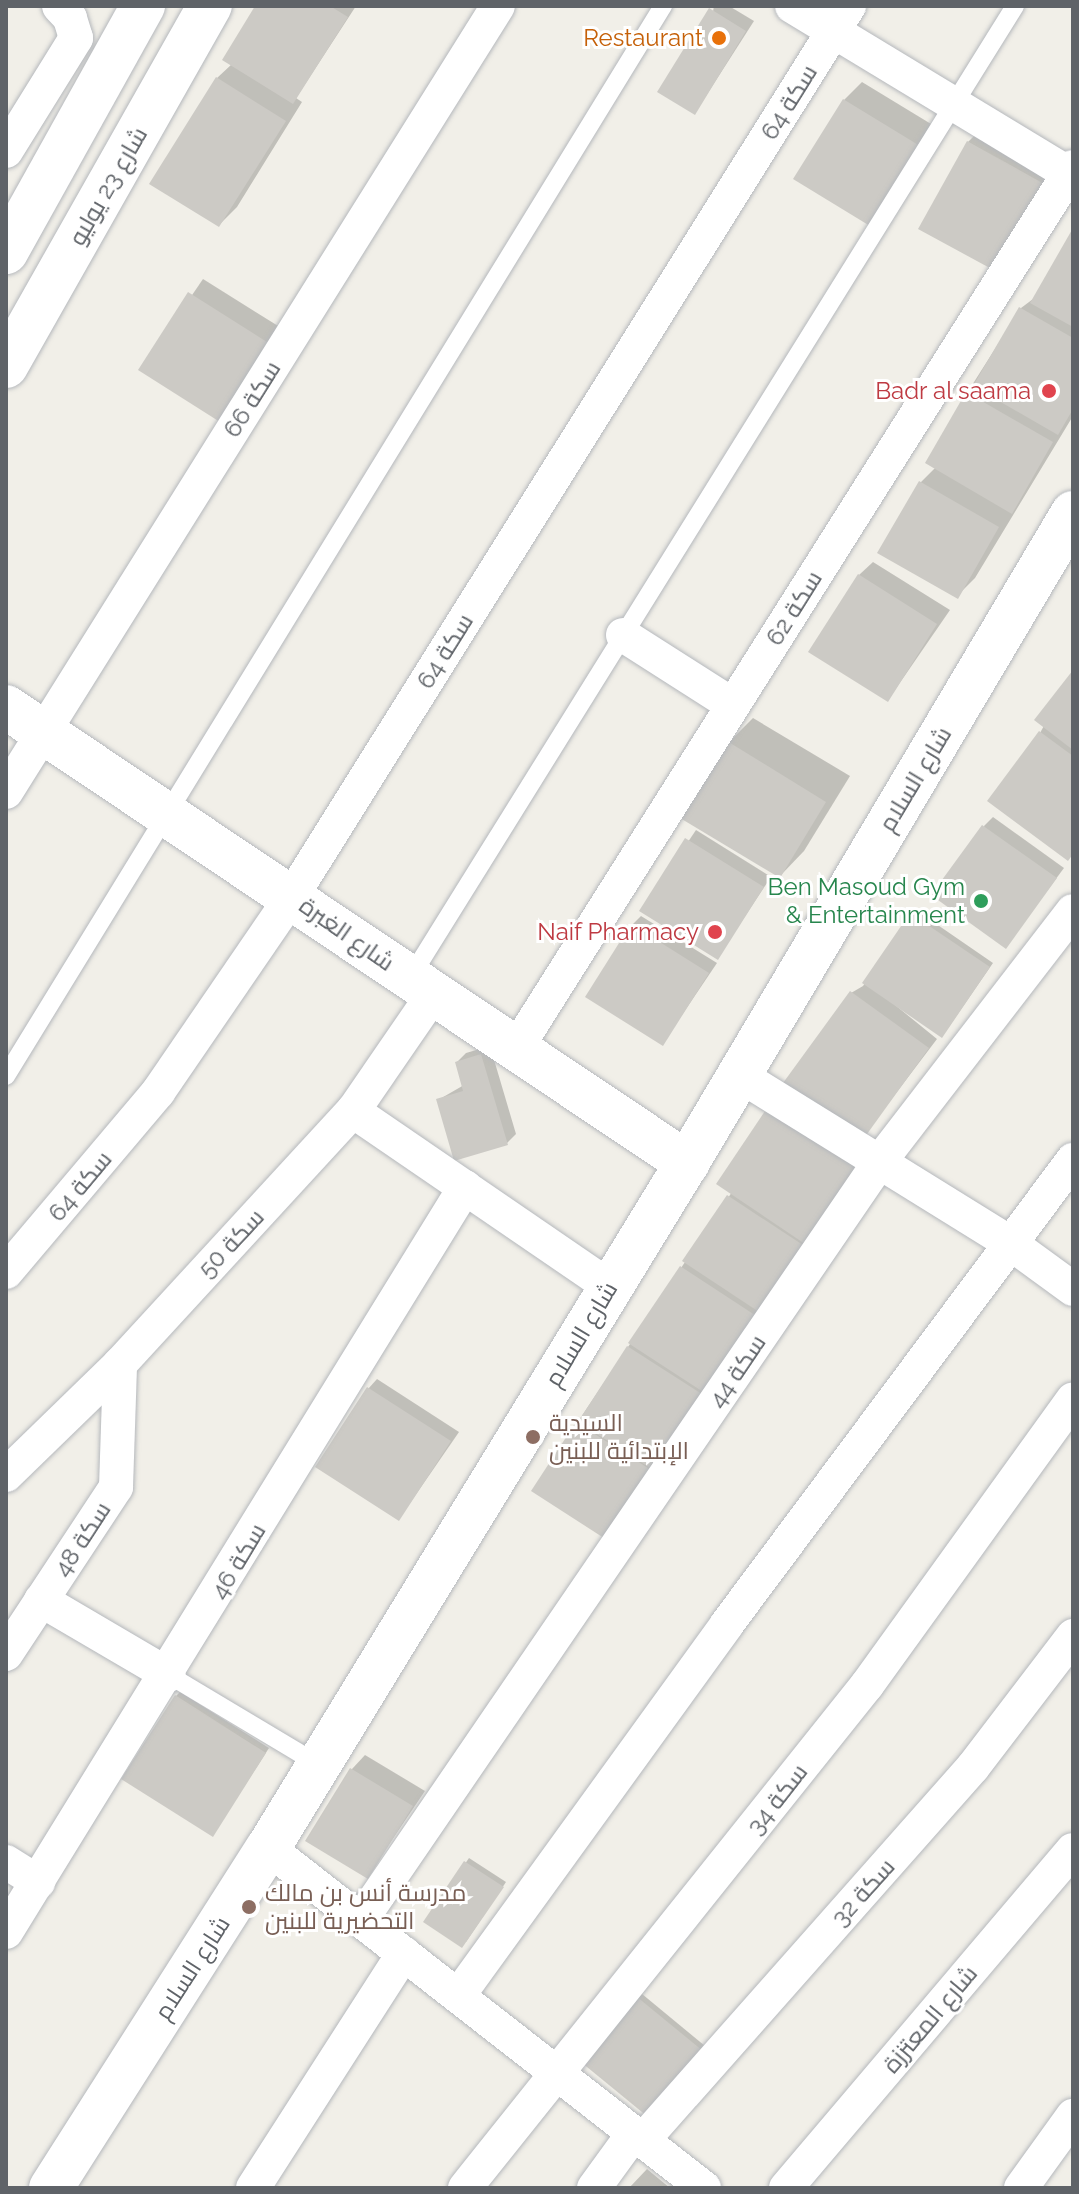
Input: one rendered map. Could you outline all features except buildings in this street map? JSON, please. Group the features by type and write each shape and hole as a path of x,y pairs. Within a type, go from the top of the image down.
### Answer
{"street":[{"path":"6,151 76,38 70,18 59,6"},
{"path":"6,252 20,197 143,6"},
{"name":"شارع 23 يوليو","path":"6,366 210,6"},
{"name":"سكة 66","path":"6,792 498,6"},
{"path":"792,6 842,19 954,104 1072,172"},
{"name":"سكة 64","path":"6,1272 158,1092 292,896 842,19"},
{"name":"سكة 62","path":"516,1049 1072,172"},
{"name":"شارع السلام","path":"51,2188 268,1848 687,1163 1073,513"},
{"path":"623,635 733,705"},
{"name":"شارع الغبرة","path":"6,707 687,1163"},
{"name":"سكة 44","path":"361,1920 878,1164 1073,911"},
{"name":"سكة 50","path":"6,1475 120,1364 353,1111 422,986"},
{"path":"739,1075 878,1164 1010,1243 1073,1289"},
{"path":"353,1111 610,1287"},
{"path":"458,1996 1073,1160"},
{"name":"سكة 46","path":"6,1932 169,1675 465,1187"},
{"name":"سكة 48","path":"6,1654 116,1487 120,1364"},
{"name":"سكة 34","path":"465,2188 867,1685 1073,1399"},
{"path":"41,1600 169,1675"},
{"name":"سكة 32","path":"594,2188 973,1767 1073,1636"},
{"path":"268,1848 704,2188"},
{"name":"شارع المعتززة","path":"786,2188 1073,1850"},
{"path":"6,1862 38,1882"},
{"path":"253,2188 404,1953"},
{"path":"1021,2188 1073,2116"}],"lane":[{"path":"6,1076 663,6"},
{"path":"422,986 623,635 1015,6"},
{"path":"169,1675 318,1764"}],"place":[{"name":"Restaurant","path":"719,38"},
{"name":"Badr al saama","path":"1049,391"},
{"name":"Ben Masoud Gym & Entertainment","path":"981,901"},
{"name":"Naif Pharmacy","path":"715,932"},
{"name":"السيدية الإبتدائية للبنين","path":"533,1437"},
{"name":"مدرسة أنس بن مالك التحضيرية للبنين","path":"249,1907"}]}
